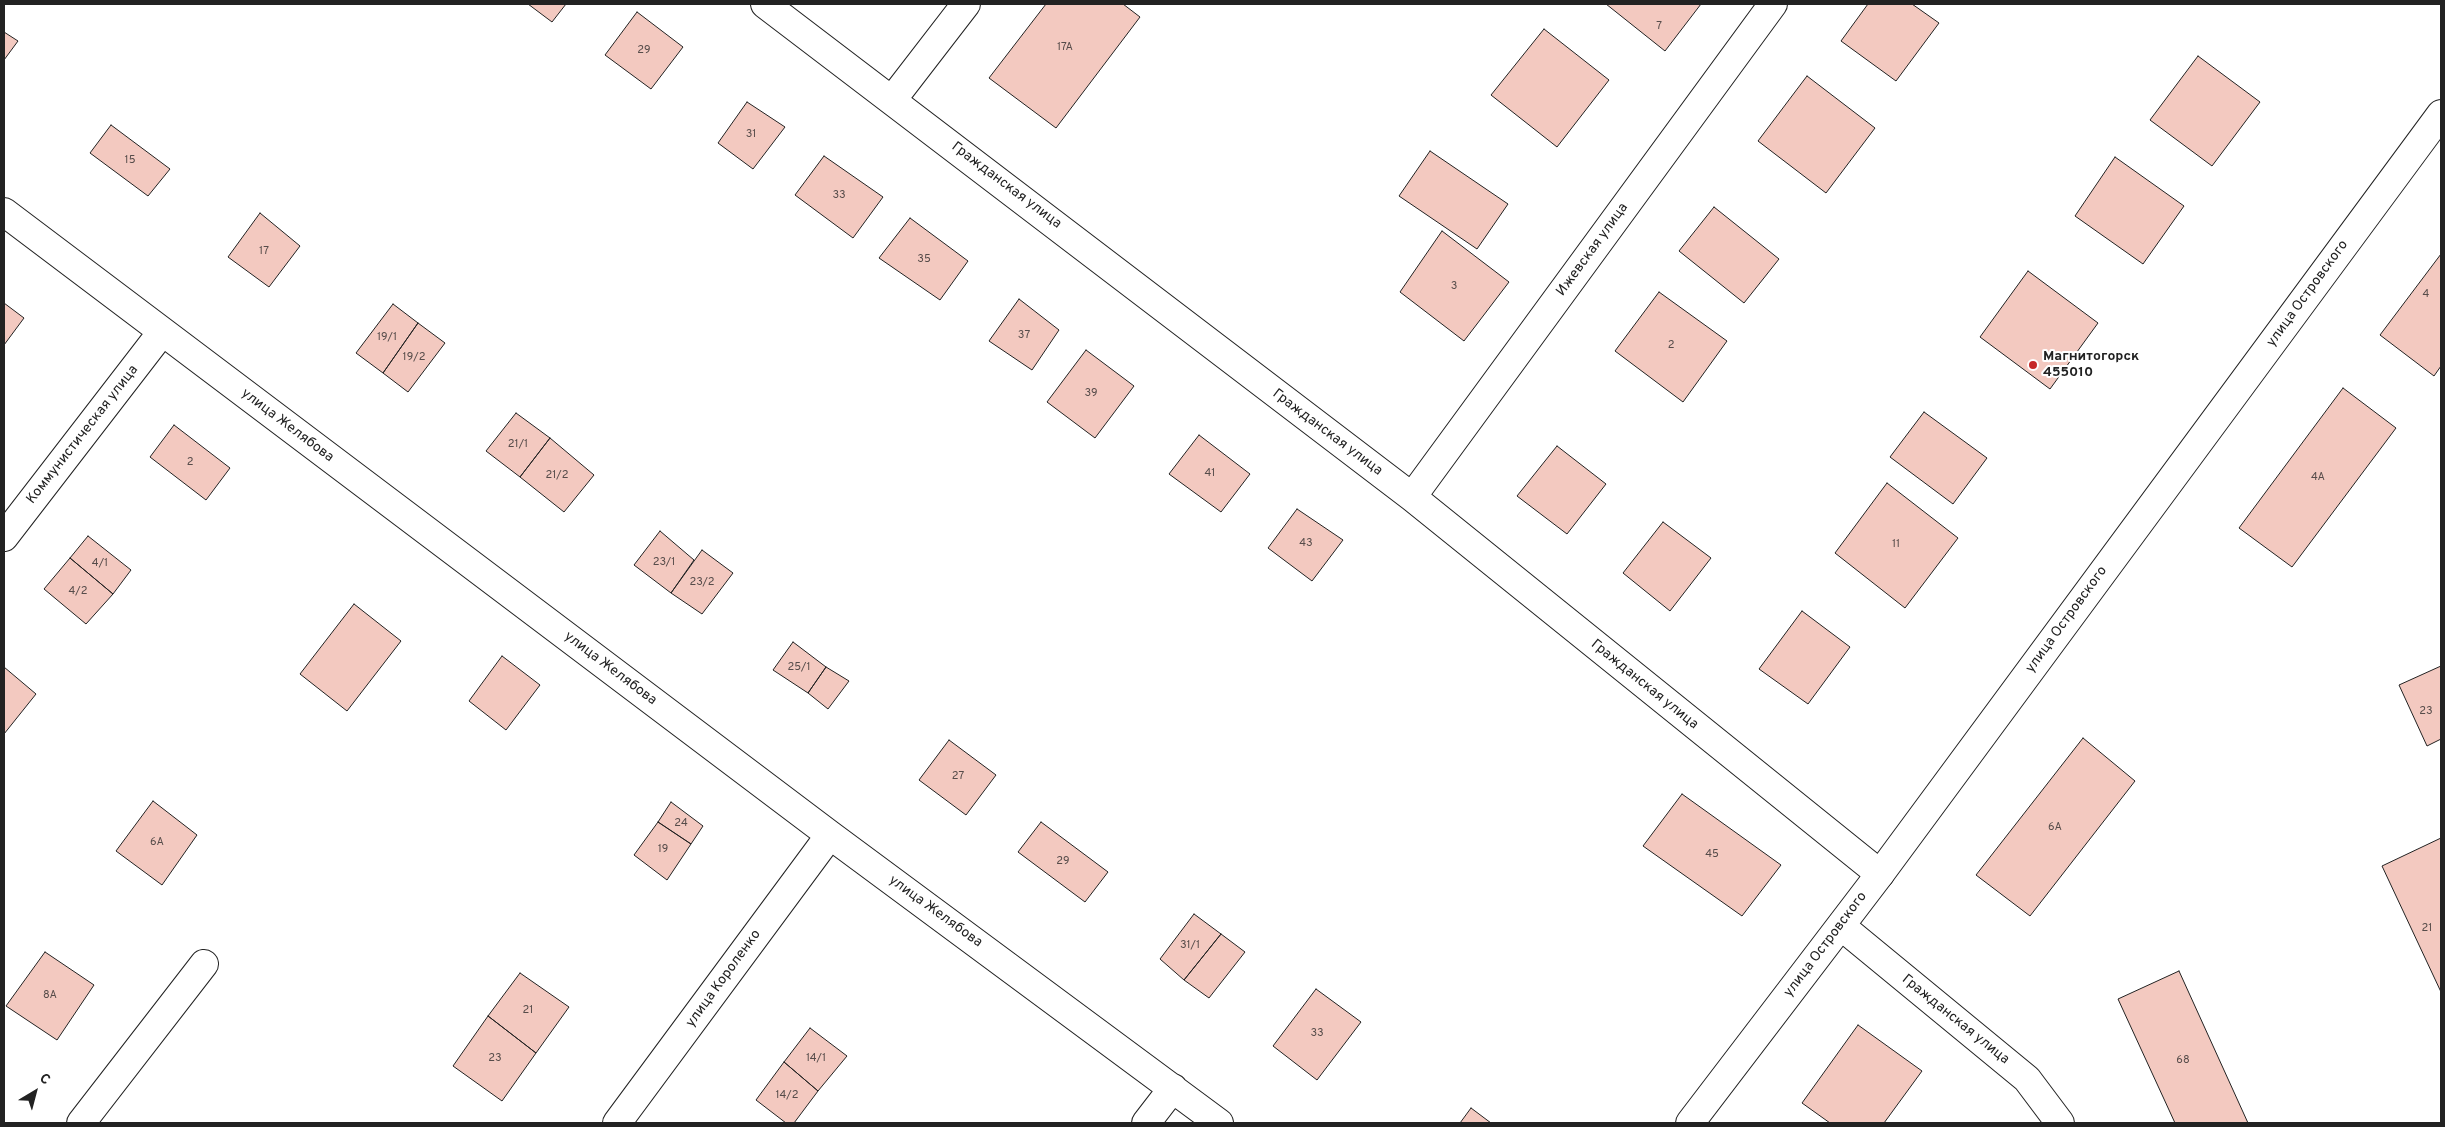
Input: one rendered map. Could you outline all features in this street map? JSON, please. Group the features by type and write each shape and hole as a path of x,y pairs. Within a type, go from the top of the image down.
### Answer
{"street":[{"name":"Гражданская улица","path":"764,4 1412,497 1880,874"},
{"path":"892,100 966,4"},
{"name":"Ижевская улица","path":"1412,497 1774,4"},
{"name":"улица Островского","path":"1690,1123 1880,874 2441,114"},
{"name":"улица Желябова","path":"4,212 830,835 1219,1123"},
{"name":"Коммунистическая улица","path":"4,537 162,332"},
{"name":"улица Короленко","path":"617,1123 830,835"},
{"name":"Гражданская улица","path":"1840,926 2027,1079 2060,1123"},
{"path":"81,1123 204,964"},
{"path":"1146,1123 1173,1088"}],"building":[{"path":"528,4 566,4 552,22"},
{"path":"1046,4 1123,4 1140,17 1056,128 989,78"},
{"path":"1606,4 1701,4 1665,51"},
{"path":"1868,4 1912,4 1939,23 1896,81 1841,41"},
{"path":"637,12 683,47 651,89 605,55"},
{"path":"1544,29 1609,80 1557,147 1491,95"},
{"path":"4,32 18,41 4,60"},
{"path":"2198,56 2260,102 2212,166 2150,120"},
{"path":"1807,76 1875,128 1826,193 1758,141"},
{"path":"747,102 785,127 753,169 718,143"},
{"path":"111,125 170,169 148,196 90,153"},
{"path":"1430,151 1508,204 1477,249 1399,196"},
{"path":"824,156 883,197 853,238 795,195"},
{"path":"2115,157 2184,206 2143,264 2075,216"},
{"path":"1714,207 1779,259 1744,303 1679,251"},
{"path":"260,213 300,246 269,287 228,257"},
{"path":"910,218 968,261 940,300 879,258"},
{"path":"1442,231 1509,282 1464,341 1400,292"},
{"path":"2441,254 2441,366 2434,376 2380,335"},
{"path":"2028,271 2098,323 2050,389 1980,337"},
{"path":"1659,292 1727,341 1683,402 1615,351"},
{"path":"1019,299 1059,330 1032,370 989,341"},
{"path":"4,303 24,318 4,345"},
{"path":"393,304 418,323 383,373 356,353"},
{"path":"418,323 445,343 408,392 383,373"},
{"path":"1086,350 1134,386 1095,438 1047,402"},
{"path":"2343,388 2396,428 2292,567 2239,528"},
{"path":"1924,412 1987,458 1953,504 1890,457"},
{"path":"516,413 550,438 520,477 486,451"},
{"path":"174,425 230,468 206,500 150,457"},
{"path":"1199,435 1250,474 1221,512 1169,474"},
{"path":"550,438 594,475 564,512 520,477"},
{"path":"1557,446 1606,484 1567,534 1517,496"},
{"path":"1887,483 1958,538 1905,608 1835,553"},
{"path":"1297,509 1343,540 1312,581 1268,548"},
{"path":"1663,522 1711,558 1670,611 1623,573"},
{"path":"660,531 694,560 671,593 634,565"},
{"path":"88,536 131,570 113,594 70,558"},
{"path":"702,550 733,573 702,614 671,593"},
{"path":"70,558 113,594 86,624 44,589"},
{"path":"354,604 401,641 347,711 300,674"},
{"path":"1802,611 1850,647 1808,704 1759,669"},
{"path":"793,642 826,667 808,693 773,670"},
{"path":"502,656 540,685 506,730 469,701"},
{"path":"2441,666 2441,739 2427,746 2399,685"},
{"path":"4,667 36,694 4,734"},
{"path":"826,667 849,681 828,709 808,693"},
{"path":"2083,738 2135,781 2030,916 1976,875"},
{"path":"949,740 996,775 966,815 919,780"},
{"path":"1682,794 1781,865 1742,916 1643,846"},
{"path":"153,801 197,835 162,885 116,851"},
{"path":"671,802 703,826 691,844 658,822"},
{"path":"658,822 691,844 667,880 634,855"},
{"path":"1041,822 1108,872 1085,902 1018,852"},
{"path":"2441,838 2441,992 2382,866"},
{"path":"1194,914 1221,934 1184,980 1160,959"},
{"path":"1221,934 1245,952 1209,998 1184,980"},
{"path":"45,952 94,985 57,1040 6,1006"},
{"path":"2179,971 2248,1123 2175,1123 2118,999"},
{"path":"520,973 569,1007 536,1053 488,1016"},
{"path":"1316,989 1361,1022 1317,1080 1273,1046"},
{"path":"488,1016 536,1053 502,1101 453,1066"},
{"path":"1858,1025 1922,1071 1884,1123 1830,1123 1802,1103"},
{"path":"810,1028 847,1056 818,1091 784,1062"},
{"path":"784,1062 818,1091 794,1123 786,1123 756,1100"},
{"path":"1471,1108 1491,1123 1460,1123"}],"place":[{"name":"Магнитогорск 455010","path":"2033,365"}]}
